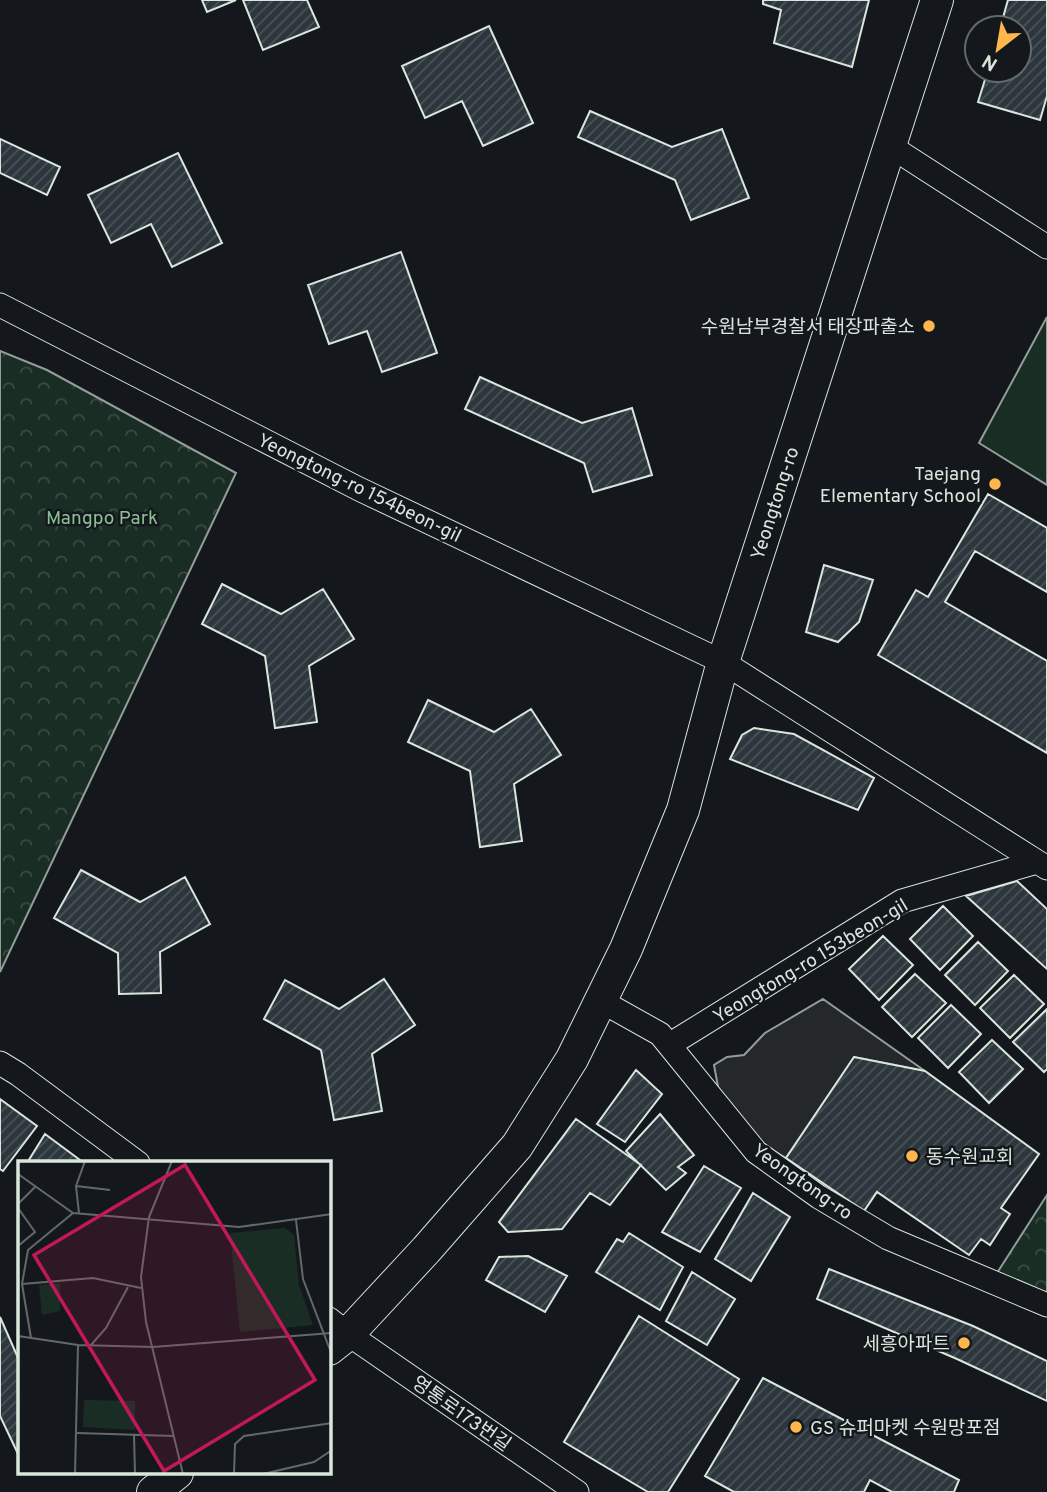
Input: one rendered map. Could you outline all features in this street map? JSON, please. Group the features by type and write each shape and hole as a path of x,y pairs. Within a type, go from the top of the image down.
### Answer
{"main road":[{"name":"Yeongtong-ro","path":"335,1334 426,1250 517,1146 572,1059 626,949 682,810 723,662 937,0"},
{"path":"153,1492 176,1474"}],"street":[{"path":"890,146 1047,247"},
{"name":"Yeongtong-ro 154beon-gil","path":"0,305 359,489 723,662"},
{"name":"Yeongtong-ro 153beon-gil","path":"723,662 1042,865"},
{"name":"Yeongtong-ro 153beon-gil","path":"669,1045 902,901 1042,865"},
{"name":"Yeongtong-ro","path":"601,1001 660,1034 756,1152 819,1197 888,1238 1047,1305"},
{"path":"0,1063 135,1161"},
{"name":"영통로173번길","path":"335,1334 577,1492"}],"green space":[{"path":"1047,317 1047,485 979,443"},
{"name":"Mangpo Park","path":"0,351 47,370 236,473 0,972"},
{"path":"1047,1195 1047,1295 997,1273"}],"shaded area":[{"path":"823,999 925,1071 854,1057 786,1158 760,1144 719,1092 714,1065 727,1057 744,1055 765,1033"}],"building":[{"path":"202,0 236,0 207,12"},
{"path":"243,0 307,0 319,27 263,50"},
{"path":"763,0 869,0 852,67 774,43 781,10 763,4"},
{"path":"1008,0 1047,0 1047,96 1040,120 978,102 984,84 1033,84 1033,14 1004,14"},
{"path":"489,26 533,123 483,146 462,101 425,118 402,66"},
{"path":"590,111 672,147 722,129 749,198 691,220 675,180 578,137"},
{"path":"0,139 60,167 47,195 0,173"},
{"path":"178,153 222,243 172,267 151,224 111,243 88,195"},
{"path":"401,252 437,353 382,372 367,331 329,344 308,285"},
{"path":"480,377 582,423 632,408 652,475 593,492 584,463 465,409"},
{"path":"988,494 1047,528 1047,592 975,551 945,602 1047,661 1047,753 878,655 916,590 928,597"},
{"path":"824,565 873,580 859,622 838,642 806,632"},
{"path":"222,584 281,614 323,589 354,639 309,666 317,722 275,728 265,656 202,624"},
{"path":"428,700 494,732 531,709 561,755 514,784 522,841 480,847 470,771 408,742"},
{"path":"754,728 794,734 874,778 858,810 730,759 742,735"},
{"path":"81,870 140,902 185,877 210,924 160,952 161,993 119,994 118,953 54,918"},
{"path":"1017,881 1047,909 1047,969 966,896"},
{"path":"943,906 973,936 940,970 910,939"},
{"path":"883,936 913,965 879,1000 849,969"},
{"path":"978,942 1008,971 975,1005 945,975"},
{"path":"915,974 946,1003 912,1037 882,1007"},
{"path":"1014,975 1044,1004 1010,1038 980,1008"},
{"path":"384,979 415,1025 372,1054 382,1111 334,1120 321,1050 264,1019 285,980 339,1009"},
{"path":"951,1005 981,1034 948,1068 918,1038"},
{"path":"1047,1009 1047,1069 1044,1072 1013,1042"},
{"path":"992,1040 1023,1069 989,1103 959,1072"},
{"name":"동수원교회","path":"854,1057 925,1071 1039,1154 1001,1208 1010,1214 990,1245 981,1239 969,1255 877,1192 864,1211 786,1158"},
{"path":"636,1070 662,1094 625,1142 597,1124"},
{"path":"0,1099 37,1126 3,1171 0,1169"},
{"path":"660,1114 694,1155 678,1167 686,1173 666,1190 626,1151"},
{"path":"576,1119 641,1165 610,1205 590,1193 562,1229 508,1232 499,1222"},
{"path":"45,1134 81,1161 28,1161"},
{"path":"704,1166 741,1188 700,1252 662,1232"},
{"path":"753,1193 790,1217 751,1281 715,1259"},
{"path":"629,1233 683,1267 660,1310 596,1272 617,1239 623,1242"},
{"path":"528,1256 567,1276 545,1312 486,1280 499,1257"},
{"name":"세흥아파트","path":"829,1269 973,1326 1047,1361 1047,1401 817,1299"},
{"path":"692,1272 735,1299 707,1345 666,1321"},
{"path":"639,1316 739,1379 668,1492 648,1492 564,1442"},
{"path":"0,1317 18,1358 18,1454 0,1416"},
{"name":"GS 슈퍼마켓 수원망포점","path":"763,1378 959,1480 954,1492 892,1492 870,1480 864,1492 734,1492 705,1476"}],"place":[{"name":"수원남부경찰서 태장파출소","path":"929,326"},
{"name":"Taejang Elementary School","path":"995,484"},
{"name":"동수원교회","path":"912,1156"},
{"name":"세흥아파트","path":"964,1343"},
{"name":"GS 슈퍼마켓 수원망포점","path":"796,1427"}]}
